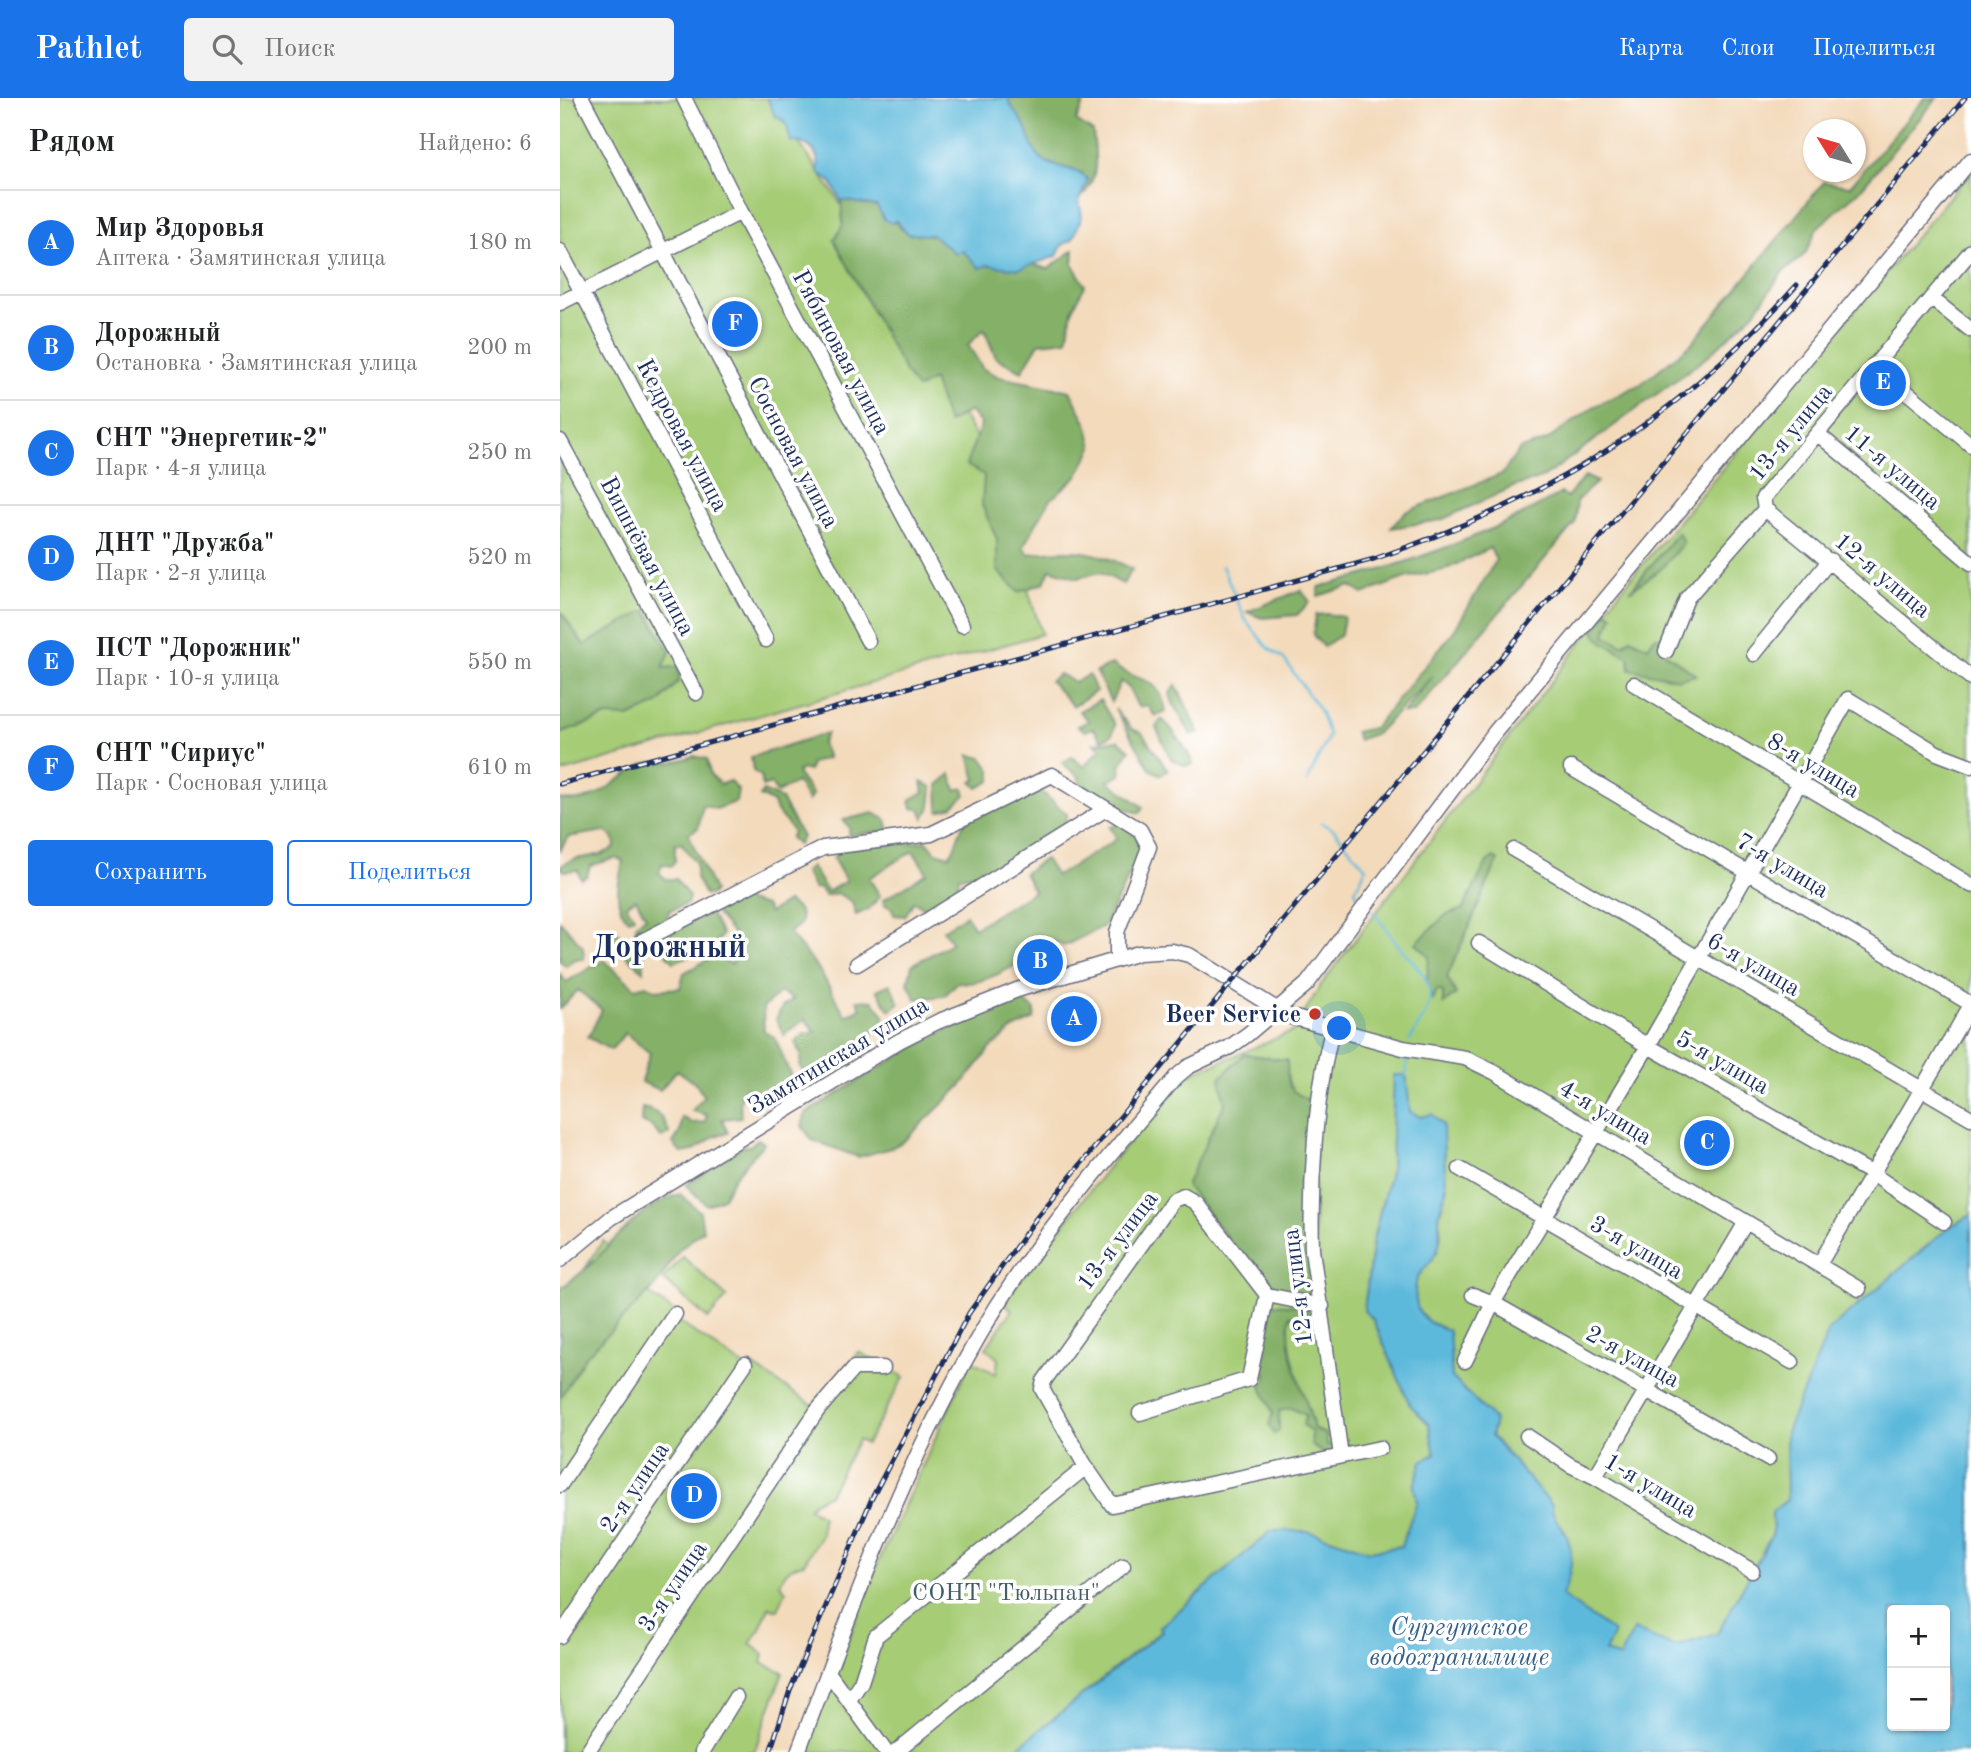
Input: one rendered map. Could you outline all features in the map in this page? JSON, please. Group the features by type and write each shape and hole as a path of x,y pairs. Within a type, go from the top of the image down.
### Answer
{"street":[{"name":"Сосновая улица","path":"582,98 868,641"},
{"name":"Рябиновая улица","path":"684,98 741,212 962,625"},
{"path":"798,1752 905,1481 975,1343 1015,1279 1176,1077 1188,1067 1230,1047 1307,984 1415,837 1573,635 1971,160"},
{"path":"560,303 741,212"},
{"name":"Кедровая улица","path":"560,251 766,640"},
{"name":"13-я улица","path":"1666,651 1687,598 1765,509 1763,498 1971,251"},
{"path":"1931,298 1971,330"},
{"path":"1874,365 1971,445"},
{"name":"11-я улица","path":"1818,433 1971,563"},
{"name":"Вишнёвая улица","path":"560,442 696,693"},
{"name":"12-я улица","path":"1765,509 1971,678"},
{"path":"1754,654 1830,560"},
{"name":"8-я улица","path":"1634,684 1971,885"},
{"path":"1465,1361 1493,1303 1648,1046 1847,699 1937,753 1971,766"},
{"name":"7-я улица","path":"1571,768 1748,870 1971,1005"},
{"path":"642,941 823,848 931,834 1052,775 1140,830 1149,847 1117,932 1117,959"},
{"path":"857,964 1106,809"},
{"name":"6-я улица","path":"1514,850 1971,1118"},
{"name":"5-я улица","path":"1479,943 1648,1046 1871,1173 1944,1222"},
{"name":"Замятинская улица","path":"560,1261 611,1218 899,1041 974,1006 1117,959 1156,951 1189,955 1276,1011 1309,1024"},
{"path":"1820,1263 1971,1005"},
{"name":"4-я улица","path":"1309,1024 1403,1048 1465,1058 1595,1131 1820,1263 1859,1289"},
{"name":"12-я улица","path":"1332,1031 1323,1063 1311,1218 1312,1250 1341,1456"},
{"name":"3-я улица","path":"1460,1169 1792,1362"},
{"name":"13-я улица","path":"1086,1467 1042,1389 1044,1381 1173,1200 1184,1196 1196,1203 1268,1295"},
{"path":"1595,1477 1649,1391 1746,1222"},
{"path":"1140,1413 1249,1379 1268,1295 1322,1306"},
{"name":"2-я улица","path":"1473,1295 1493,1303 1768,1459"},
{"path":"560,1485 675,1314"},
{"name":"2-я улица","path":"560,1636 745,1364"},
{"name":"3-я улица","path":"587,1752 817,1411 854,1368 883,1368"},
{"name":"1-я улица","path":"1527,1436 1570,1465 1595,1477 1752,1571"},
{"path":"849,1700 861,1682 876,1636 1086,1467 1112,1504 1380,1448"},
{"path":"896,1752 1123,1566"},
{"path":"828,1672 886,1752"},
{"path":"702,1752 736,1697"}],"green space":[{"path":"560,98 768,98 837,198 984,451 1042,634 560,773"},
{"path":"1008,98 1086,98 1076,121 1093,132 1095,169 1086,192 1079,200 1083,173 1046,162 1030,147 1023,123 1011,109"},
{"path":"1925,98 1937,98 1859,191 1817,228 1805,254 1782,273 1754,313 1707,357 1544,477 1513,487 1441,520 1391,528 1405,512 1502,474 1520,449 1546,441 1593,407 1641,384 1691,344 1824,182 1850,186 1853,182 1866,182 1866,167"},
{"name":"СОНТ \"Тюльпан\"","path":"1971,171 1971,1215 1949,1227 1786,1432 1787,1500 1772,1512 1773,1533 1717,1634 1674,1647 1634,1630 1619,1658 1605,1652 1614,1633 1562,1596 1566,1534 1552,1518 1552,1505 1491,1436 1495,1421 1452,1377 1449,1331 1429,1322 1417,1309 1414,1284 1425,1264 1437,1253 1441,1235 1439,1218 1447,1187 1442,1165 1443,1126 1410,1112 1406,1075 1394,1076 1391,1168 1373,1240 1364,1310 1373,1319 1410,1405 1429,1424 1435,1454 1414,1486 1417,1502 1401,1546 1370,1551 1308,1531 1271,1531 1160,1627 1162,1630 1012,1752 804,1752 879,1561 971,1360 996,1374 998,1359 986,1348 1012,1310 1003,1302 1113,1161 1186,1076 1294,1031 1320,986 1617,595"},
{"path":"841,200 877,206 908,234 933,235 955,253 963,251 996,266 1013,267 1030,263 1048,269 1074,250 1073,265 1085,285 1072,311 1067,340 1039,343 1022,371 996,358 984,329 968,345 983,369 999,377 1070,391 1088,426 1093,447 1078,475 1050,500 1023,547 1029,554 1070,551 1106,557 1132,569 1123,584 1100,572 1077,578 1050,569 1044,583 1018,592 997,570 997,539 982,505 984,475 966,465 981,424 970,411 948,423 933,380 917,389 905,372 834,240 843,225"},
{"path":"1585,476 1597,482 1577,500 1575,523 1414,713 1403,713 1433,676 1377,733 1358,740 1355,732 1374,728 1454,631 1496,560 1490,548 1444,570 1405,578 1363,594 1350,586 1318,596 1319,587 1411,560 1476,536 1561,493 1567,497"},
{"path":"1678,532 1683,543 1661,569 1630,591"},
{"path":"1301,590 1310,602 1297,615 1262,618 1247,612"},
{"path":"646,610 670,652 663,668 678,667 679,681 658,704 629,717 607,716 560,734 560,611 584,645"},
{"path":"1607,611 1613,615 1605,635 1623,645 1630,638 1648,647 1655,637 1664,637 1664,652 1696,675 1678,679 1630,669 1629,657 1603,642 1594,631"},
{"path":"1316,615 1344,617 1341,635 1323,647 1313,635"},
{"path":"1112,664 1152,684 1158,690 1166,711 1155,716 1147,705 1138,707 1129,688 1121,681 1111,702 1096,672"},
{"path":"1059,674 1074,682 1089,675 1096,691 1073,706 1050,681"},
{"path":"1176,685 1199,732 1191,735 1173,704 1170,693"},
{"path":"1100,700 1115,725 1112,735 1102,740 1093,728 1085,731 1078,726 1089,721 1079,711"},
{"path":"1115,709 1132,729 1142,733 1168,770 1161,775 1150,769"},
{"path":"1162,719 1180,740 1193,764 1185,766 1171,759 1156,727"},
{"path":"827,733 822,743 828,758 811,763 809,771 801,769 797,773 813,795 808,801 797,782 777,793 771,784 762,787 761,776 753,771 751,757"},
{"path":"1118,740 1130,750 1120,765 1121,775 1108,781 1143,807 1140,813 1107,802 1093,790 1080,784 1079,777 1062,763 1072,757 1084,767 1101,748 1094,743"},
{"path":"969,755 982,758 991,770 991,781 978,788 972,782 976,780"},
{"path":"694,756 707,759 710,774 720,784 730,781 738,790 736,802 716,809 703,805 698,828 688,834 714,891 711,895 705,895 696,878 696,863 681,843 675,845 675,861 671,866 662,864 659,873 666,879 676,879 689,897 687,904 669,911 666,922 659,928 653,925 642,933 635,932 637,923 646,917 636,899 626,905 634,917 628,919 620,906 618,892 623,861 616,858 590,866 587,876 581,879 578,870 564,871 560,867 566,862 608,852 615,847 614,838 604,831 568,837 560,850 560,799 585,799 605,790 645,764 675,762"},
{"path":"951,774 956,790 964,788 966,795 952,807 939,811 938,785"},
{"path":"922,782 932,787 930,807 924,818 920,809 912,808 910,800 924,792"},
{"path":"1037,788 1067,814 1065,824 987,872 959,876 958,888 926,909 914,901 905,916 894,915 892,908 885,905 883,900 927,873 913,851 869,878 880,896 869,909 856,915 852,902 837,893 825,896 819,888 814,889 805,872 811,866 827,892 846,881 833,858 841,848 927,841 936,852 949,856 963,825 971,816"},
{"path":"763,791 781,799 802,837 798,845 790,838 793,832 773,803 760,796"},
{"path":"874,813 886,820 889,831 848,835 850,828 843,820"},
{"path":"1121,824 1133,832 1143,848 1104,926 1064,946 1055,942 980,981 958,982 944,996 916,999 908,983 912,965 952,943 943,930 966,915 974,928 1034,891 1024,873 1045,859 1056,876 1117,839 1110,827"},
{"path":"1494,857 1498,860 1447,977 1456,994 1443,1004 1443,992 1437,990 1433,1000 1427,982 1429,956 1416,943 1446,915 1463,909 1487,862"},
{"path":"733,897 765,906 769,913 787,902 796,908 801,915 801,923 789,933 818,968 846,1016 861,1008 857,1000 873,1001 884,1015 884,1024 837,1061 808,1076 800,1067 801,1055 795,1042 803,1035 815,1032 805,1019 784,1035 776,1019 783,1006 793,999 780,992 763,1008 764,1031 775,1038 794,1084 776,1100 763,1102 746,1087 740,1101 741,1117 722,1119 728,1133 715,1136 694,1150 681,1153 673,1143 680,1132 682,1117 692,1123 705,1122 707,1115 692,1111 704,1096 695,1083 677,1070 660,1090 641,1082 650,1053 625,1033 611,1050 588,1037 602,1010 578,990 560,1009 560,974 566,982 604,960 635,988 646,985 655,990 680,988 684,973 714,956 732,964 739,951 733,934 712,909"},
{"path":"710,913 722,935 712,946 674,962 667,955 668,934"},
{"path":"560,921 583,947 584,959 575,959 566,966 560,961"},
{"path":"607,932 617,932 644,957 644,971 606,938"},
{"path":"890,984 899,1003 890,1011 877,990"},
{"path":"1025,1002 1035,1010 1034,1019 1013,1029 990,1049 960,1087 904,1141 891,1148 858,1157 812,1140 802,1126 806,1113 912,1048 971,1019"},
{"path":"1244,1054 1287,1060 1290,1086 1297,1094 1311,1101 1315,1130 1314,1289 1305,1297 1267,1288 1186,1185 1225,1103 1220,1078"},
{"path":"642,1108 660,1116 669,1133 662,1138 651,1126 641,1122"},
{"path":"758,1139 764,1143 734,1177 723,1198 707,1205 686,1185 742,1146 750,1146"},
{"path":"680,1194 700,1212 703,1230 680,1249 655,1286 585,1357 560,1398 560,1289 586,1269 644,1213 667,1198"},
{"path":"603,1241 655,1286 649,1294 679,1315 676,1320 748,1369 751,1365 813,1405 859,1352 904,1377 866,1444 858,1440 829,1494 813,1502 808,1508 822,1516 821,1535 804,1563 792,1567 784,1576 780,1584 786,1591 778,1610 769,1607 750,1644 764,1654 762,1663 783,1672 754,1752 560,1752 560,1307"},
{"path":"683,1257 727,1297 708,1319 663,1279"},
{"path":"1272,1304 1301,1306 1317,1322 1290,1316 1290,1345 1314,1429 1326,1434 1327,1445 1338,1444 1341,1456 1327,1457 1312,1445 1311,1431 1303,1425 1306,1415 1291,1408 1279,1411 1279,1431 1274,1434 1269,1425 1273,1413 1261,1387 1267,1379 1263,1351"}],"water":[{"path":"767,98 1008,98 1037,154 1048,163 1074,171 1088,180 1079,200 1082,216 1073,239 1062,245 1057,256 1019,269 988,265 980,268 963,251 955,253 933,235 908,234 896,220 891,223 884,219 877,206 841,200 831,182 818,172 816,154 808,146 791,142 786,124 775,116"},
{"name":"Сургутское водохранилище","path":"1394,1075 1406,1075 1410,1112 1421,1117 1432,1114 1443,1125 1446,1189 1439,1216 1440,1240 1434,1256 1418,1277 1415,1293 1417,1306 1422,1316 1449,1331 1452,1377 1495,1421 1491,1436 1552,1505 1553,1514 1566,1534 1571,1550 1569,1573 1562,1596 1614,1633 1605,1652 1619,1658 1634,1630 1674,1647 1717,1634 1773,1533 1772,1512 1787,1500 1786,1432 1829,1330 1949,1227 1971,1215 1971,1752 1012,1752 1162,1631 1160,1627 1271,1531 1308,1531 1370,1551 1401,1546 1417,1502 1414,1486 1422,1461 1435,1454 1429,1424 1410,1405 1373,1319 1364,1311 1373,1240 1391,1168"}],"waterway":[{"path":"1222,566 1245,619 1267,647 1284,659 1320,711 1329,735 1307,782"},
{"path":"1321,823 1334,830 1366,868 1355,890 1358,897"},
{"path":"1373,912 1418,967 1429,987 1428,1005 1410,1040"},
{"path":"1406,1075 1407,1056"}],"railway":[{"path":"770,1752 790,1690 872,1498 969,1313 1037,1217 1965,98"},
{"path":"560,784 1374,559 1438,535 1497,510 1605,452 1655,417 1703,378 1797,285"}],"place":[{"name":"СНТ \"Сириус\"","path":"735,324"},
{"name":"ПСТ \"Дорожник\"","path":"1883,383"},
{"name":"Дорожный","path":"1040,962"},
{"name":"Beer Service","path":"1315,1014"},
{"name":"Мир Здоровья","path":"1074,1019"},
{"name":"СHТ \"Энергетик-2\"","path":"1707,1143"},
{"name":"ДНТ \"Дружба\"","path":"694,1496"}],"district":[{"name":"Дорожный","path":"669,946"}]}
